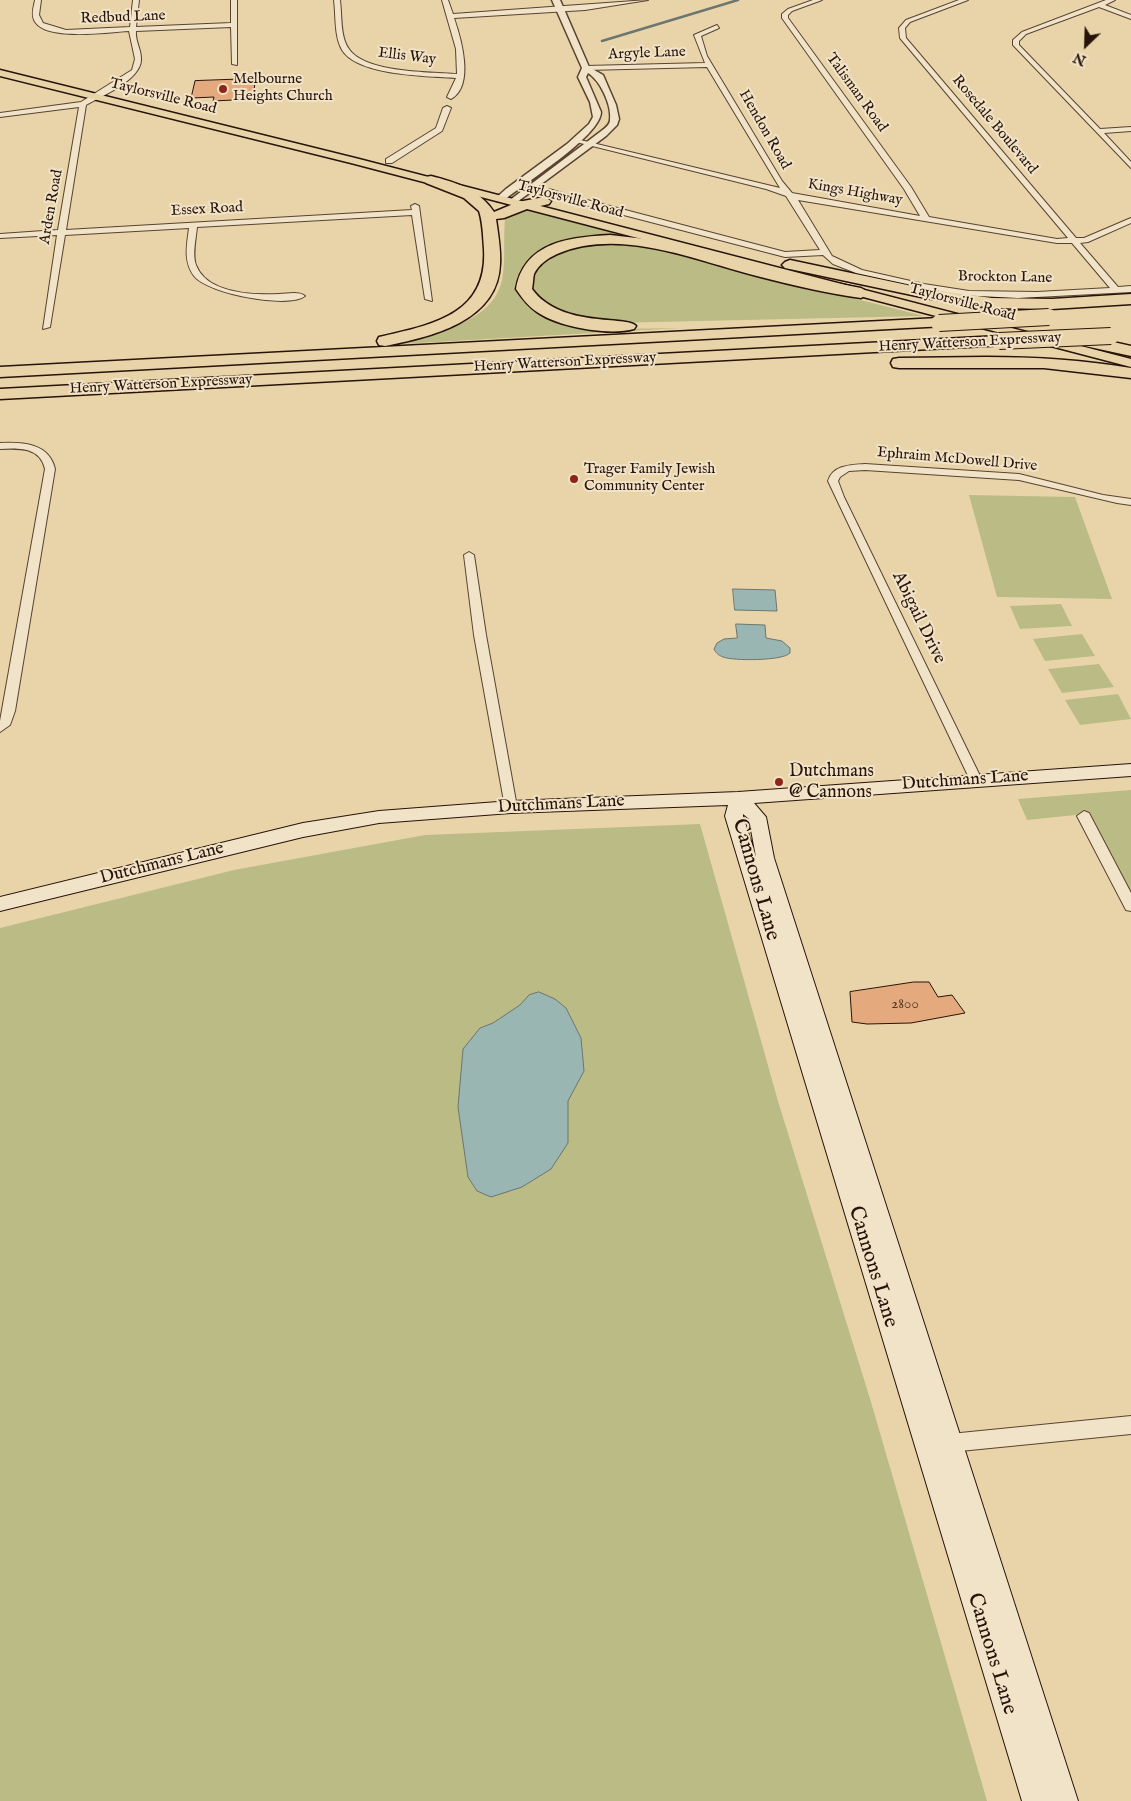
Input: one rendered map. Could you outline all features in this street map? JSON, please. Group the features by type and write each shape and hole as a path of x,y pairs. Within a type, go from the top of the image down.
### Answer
{"highway":[{"path":"192,362 387,341 440,326 470,310 486,291 492,275 493,247 488,216 483,206 459,190 430,180"},
{"path":"493,247 498,230 499,215 513,198 548,196"},
{"path":"499,215 513,198"},
{"path":"861,293 826,289 646,244 612,240 579,242 549,252 531,265 526,272 524,283 524,288 529,297 546,310 569,320 597,325 841,322 931,324"},
{"path":"790,265 830,270 923,293 974,302 1019,304 1131,299"},
{"name":"Henry Watterson Expressway","path":"0,372 1131,313"},
{"name":"Henry Watterson Expressway","path":"0,394 519,365 1131,336"},
{"path":"1091,342 1131,352"},
{"path":"519,365 729,366 1020,361 1076,364 1131,373"}],"main road":[{"name":"Taylorsville Road","path":"0,65 389,161 513,198 861,293 1131,363"},
{"name":"Taylorsville Road","path":"0,73 430,180 513,198"},
{"name":"Taylorsville Road","path":"548,196 790,265 1091,342"},
{"name":"Dutchmans Lane","path":"0,904 345,821 511,807 738,798 1131,770"},
{"name":"Cannons Lane","path":"738,798 734,816 939,1444 1064,1801"},
{"name":"Cannons Lane","path":"939,1444 1036,1801"}],"street":[{"name":"Redbud Lane","path":"38,0 35,18 43,25 54,29 80,33 234,25"},
{"path":"0,115 83,104 93,96 129,76 138,65 138,56 132,41 136,0"},
{"path":"234,0 235,64"},
{"name":"Ellis Way","path":"337,0 345,50 356,60 379,68 461,76"},
{"path":"445,0 462,63 461,76 451,97"},
{"path":"513,198 590,144 613,125 615,119 612,105 600,77 586,68 556,0"},
{"path":"450,16 561,10 608,6 645,0"},
{"name":"Talisman Road","path":"819,0 790,10 785,18 908,189 926,219"},
{"name":"Rosedale Boulevard","path":"965,0 908,21 902,28 903,38 1116,290"},
{"path":"1112,0 1024,33 1016,42 1019,52 1131,166"},
{"path":"1099,5 1131,17"},
{"name":"Hendon Road","path":"717,27 698,35 709,65 779,182 789,193 826,252"},
{"name":"Argyle Lane","path":"586,68 709,65"},
{"path":"513,198 591,128 597,116 595,106 582,77 586,68"},
{"name":"Arden Road","path":"46,328 83,104"},
{"path":"389,161 438,128 443,123 447,108"},
{"path":"1097,131 1131,129"},
{"name":"Kings Highway","path":"576,140 789,193 799,198 1057,241 1089,239 1131,220"},
{"name":"Taylorsville Road","path":"548,196 569,198 785,254 798,255 826,252"},
{"name":"Essex Road","path":"0,236 415,209 429,299"},
{"path":"193,224 191,265 196,273 205,281 227,291 245,295 277,298 301,296"},
{"name":"Brockton Lane","path":"826,252 837,263 852,269 952,291 1008,295 1131,290"},
{"path":"0,446 21,446 38,450 48,460 50,469 9,710 6,722 0,728"},
{"name":"Ephraim McDowell Drive","path":"839,472 847,468 865,467 1018,477 1105,498 1131,502"},
{"name":"Abigail Drive","path":"839,472 833,481 838,497 976,780"},
{"path":"469,555 480,635 511,807"},
{"path":"1084,816 1131,906"},
{"path":"939,1444 1131,1425"}],"green space":[{"path":"519,208 633,238 614,238 531,259 521,271 518,283 531,305 612,329 681,328 400,344 460,324 474,317 486,307 496,295 502,280 506,216"},
{"path":"595,243 628,244 653,248 924,316 610,323 566,314 544,304 536,297 531,288 530,276 545,261 566,249"},
{"path":"949,301 1131,301 1131,305 992,313"},
{"path":"969,495 1075,497 1112,599 997,597"},
{"path":"1061,604 1072,626 1020,629 1010,606"},
{"path":"1082,634 1095,656 1045,661 1033,639"},
{"path":"1099,664 1114,687 1062,693 1048,669"},
{"path":"1118,694 1131,719 1080,725 1065,700"},
{"path":"1131,790 1131,902 1085,814 1027,820 1018,799"},
{"path":"700,824 778,1101 871,1402 987,1801 0,1801 0,928 234,870 425,835"}],"water":[{"path":"733,589 775,590 777,611 735,610"},
{"path":"736,624 765,625 766,638 782,641 790,648 790,653 778,658 758,660 728,658 716,653 714,649 717,643 724,639 737,638"},
{"path":"539,992 555,999 566,1008 581,1038 584,1071 568,1101 568,1143 551,1169 522,1187 491,1197 477,1191 468,1177 458,1107 463,1049 480,1028 493,1023 520,1005 529,995"}],"building":[{"name":"Melbourne Heights Church","path":"251,79 251,82 255,82 253,99 213,101 214,97 191,98 195,81"},
{"path":"914,982 929,982 938,997 952,995 965,1013 911,1023 867,1024 852,1022 850,992"}],"waterway":[{"path":"602,41 738,0"}],"place":[{"name":"Melbourne Heights Church","path":"223,89"},
{"name":"Trager Family Jewish Community Center","path":"574,479"},
{"name":"Dutchmans @ Cannons","path":"779,782"}]}
